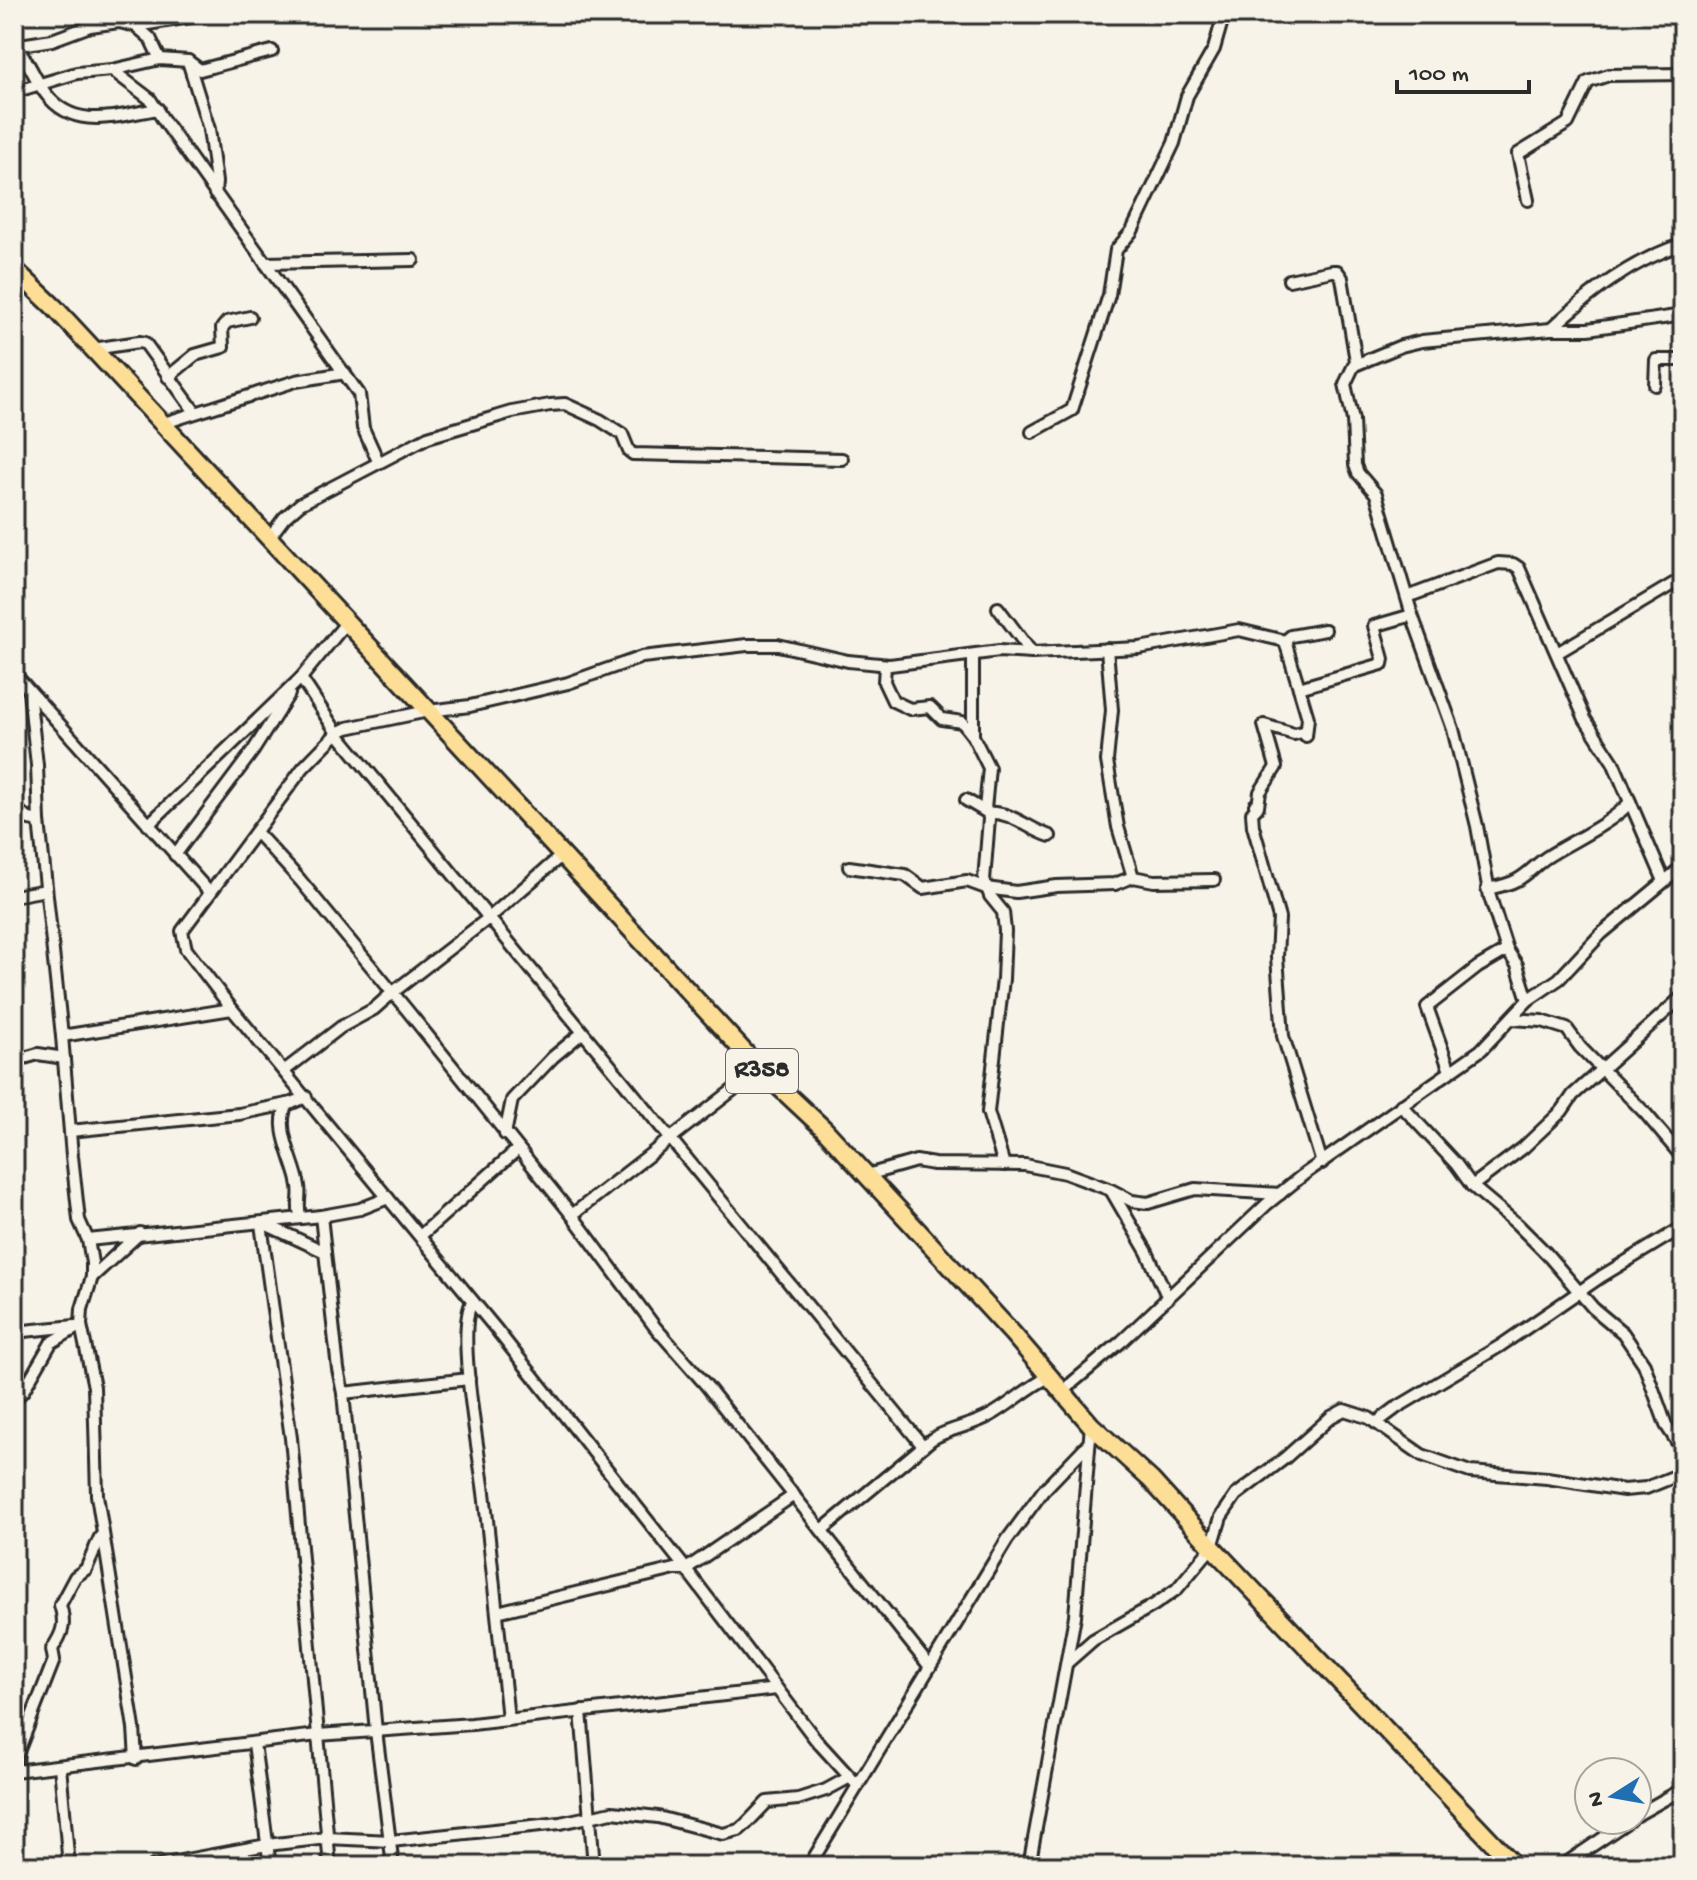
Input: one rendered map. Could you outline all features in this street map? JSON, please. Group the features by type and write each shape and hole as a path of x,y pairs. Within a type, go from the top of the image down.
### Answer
{"main road":[{"name":"R358","path":"14,269 93,349 760,1069 824,1129 1012,1333 1091,1425 1151,1480 1515,1866"}],"street":[{"path":"136,26 208,14"},
{"path":"1032,432 1072,410 1109,295 1116,250 1132,231 1174,143 1187,96 1214,49 1224,14"},
{"path":"158,109 80,119 52,101 14,46 52,40 118,18 136,26 150,38 160,59"},
{"path":"14,92 77,73 112,70 160,59 188,61 200,70 272,51"},
{"path":"188,61 209,129 215,194"},
{"path":"112,70 158,109 215,194 345,373 360,397 362,425 378,461"},
{"path":"1528,200 1518,154 1568,123 1588,82 1609,75 1683,74"},
{"path":"1551,329 1592,292 1628,267 1683,244"},
{"path":"265,263 413,260"},
{"path":"1289,280 1332,271 1340,274 1355,365 1345,384 1353,420 1353,458 1357,470 1376,494 1412,615 1453,729 1477,826 1487,889 1528,1000"},
{"path":"1355,365 1422,341 1551,329 1588,329 1683,315"},
{"path":"168,377 195,355 222,348 222,328 227,322 250,317"},
{"path":"93,349 145,343 195,412"},
{"path":"1655,385 1656,360 1683,360"},
{"path":"161,424 296,381 345,373"},
{"path":"269,538 300,504 378,461 437,434 512,412 559,404 597,418 621,433 633,454 842,459"},
{"path":"1407,597 1498,563 1513,564 1519,568 1585,719 1613,762 1664,881"},
{"path":"1557,653 1683,578"},
{"path":"998,608 1032,653"},
{"path":"1299,688 1382,664 1374,626 1412,615"},
{"path":"175,855 226,790 278,709 346,623"},
{"path":"854,1782 816,1740 686,1569 420,1236 232,1009 190,955 182,937 186,924 303,768 337,733 347,728 428,711 470,706 568,683 642,657 757,644 778,645 848,661 885,665 999,651 1032,653 1154,646 1239,630 1285,641"},
{"path":"1285,641 1291,636 1325,630"},
{"path":"1285,641 1308,720 1306,736 1302,732 1294,734 1264,725 1276,767 1268,776 1260,792 1258,806 1255,805 1257,808 1252,813 1254,833 1279,918 1277,957 1283,1036 1322,1163"},
{"path":"1107,649 1112,710 1107,761 1118,827 1133,877"},
{"path":"973,655 973,736"},
{"path":"885,665 884,682 893,701 910,709 930,707 942,719 962,722 989,768 986,811 989,819 984,874 986,888 1004,916 1003,979 988,1099 990,1122 1004,1165"},
{"path":"14,673 210,893"},
{"path":"301,678 337,733 923,1446"},
{"path":"148,825 301,678"},
{"path":"29,692 79,1220 88,1240 92,1277 85,1296 81,1325 94,1387 96,1468 102,1531 134,1728 136,1759"},
{"path":"966,800 986,811 1007,814 1050,836"},
{"path":"1487,889 1523,877 1547,857 1577,842 1630,802"},
{"path":"14,808 29,819 39,821"},
{"path":"256,832 300,880 572,1215 655,1327 794,1495 930,1667"},
{"path":"284,1071 341,1027 374,1009 561,856"},
{"path":"1063,1393 1280,1194 1481,1050 1528,1000 1559,979 1601,934 1683,866"},
{"path":"849,867 905,875 923,888 967,881 986,888 1016,892 1057,886 1115,884 1133,877 1154,881 1214,880"},
{"path":"14,896 46,890"},
{"path":"1450,1071 1427,1007 1478,967 1507,950"},
{"path":"1472,1186 1523,1148 1562,1111 1573,1095 1683,996"},
{"path":"62,1036 232,1009"},
{"path":"1511,1019 1542,1021 1567,1029 1683,1158"},
{"path":"505,1134 512,1100 553,1057 582,1033"},
{"path":"14,1061 38,1054 64,1058"},
{"path":"572,1215 760,1069"},
{"path":"70,1131 239,1114 306,1097"},
{"path":"287,1104 283,1117 286,1146 299,1187 298,1210 301,1218"},
{"path":"1401,1105 1456,1164 1472,1186 1517,1224 1593,1308 1623,1333 1654,1387 1666,1425 1683,1451"},
{"path":"420,1236 518,1149"},
{"path":"869,1178 874,1173 916,1161 1025,1165 1065,1173 1132,1201 1148,1203 1195,1189 1280,1194"},
{"path":"1111,1190 1147,1252 1168,1298"},
{"path":"88,1240 321,1216 360,1209 388,1198"},
{"path":"321,1216 393,1866"},
{"path":"262,1224 325,1252"},
{"path":"262,1224 291,1438 330,1866"},
{"path":"1376,1423 1500,1346 1579,1290 1683,1227"},
{"path":"92,1277 140,1233"},
{"path":"472,1302 467,1311 466,1331 469,1379 508,1719"},
{"path":"14,1332 81,1325"},
{"path":"14,1400 23,1391 51,1343 81,1325"},
{"path":"822,1530 942,1432 965,1427 991,1415 1049,1377"},
{"path":"343,1393 469,1379"},
{"path":"1068,1662 1093,1640 1177,1589 1212,1547 1221,1517 1236,1495 1285,1458 1331,1417 1344,1410 1376,1423 1422,1455 1470,1472 1536,1477 1624,1490 1646,1488 1683,1473"},
{"path":"1029,1866 1068,1662 1081,1561 1091,1425"},
{"path":"809,1866 854,1782 930,1667 1007,1540 1043,1491 1089,1443"},
{"path":"497,1612 619,1581 686,1569 794,1495"},
{"path":"14,1762 54,1660 52,1649 61,1636 65,1621 60,1605 75,1577 86,1569 102,1531"},
{"path":"14,1771 136,1759 318,1735 508,1719 777,1689"},
{"path":"581,1711 594,1866"},
{"path":"254,1743 270,1866"},
{"path":"60,1766 69,1866"},
{"path":"153,1866 267,1845 327,1838 391,1841 560,1823 612,1812 658,1817 723,1834 739,1830 767,1802 854,1782"},
{"path":"1653,1806 1683,1789"},
{"path":"1562,1866 1606,1836"}]}
